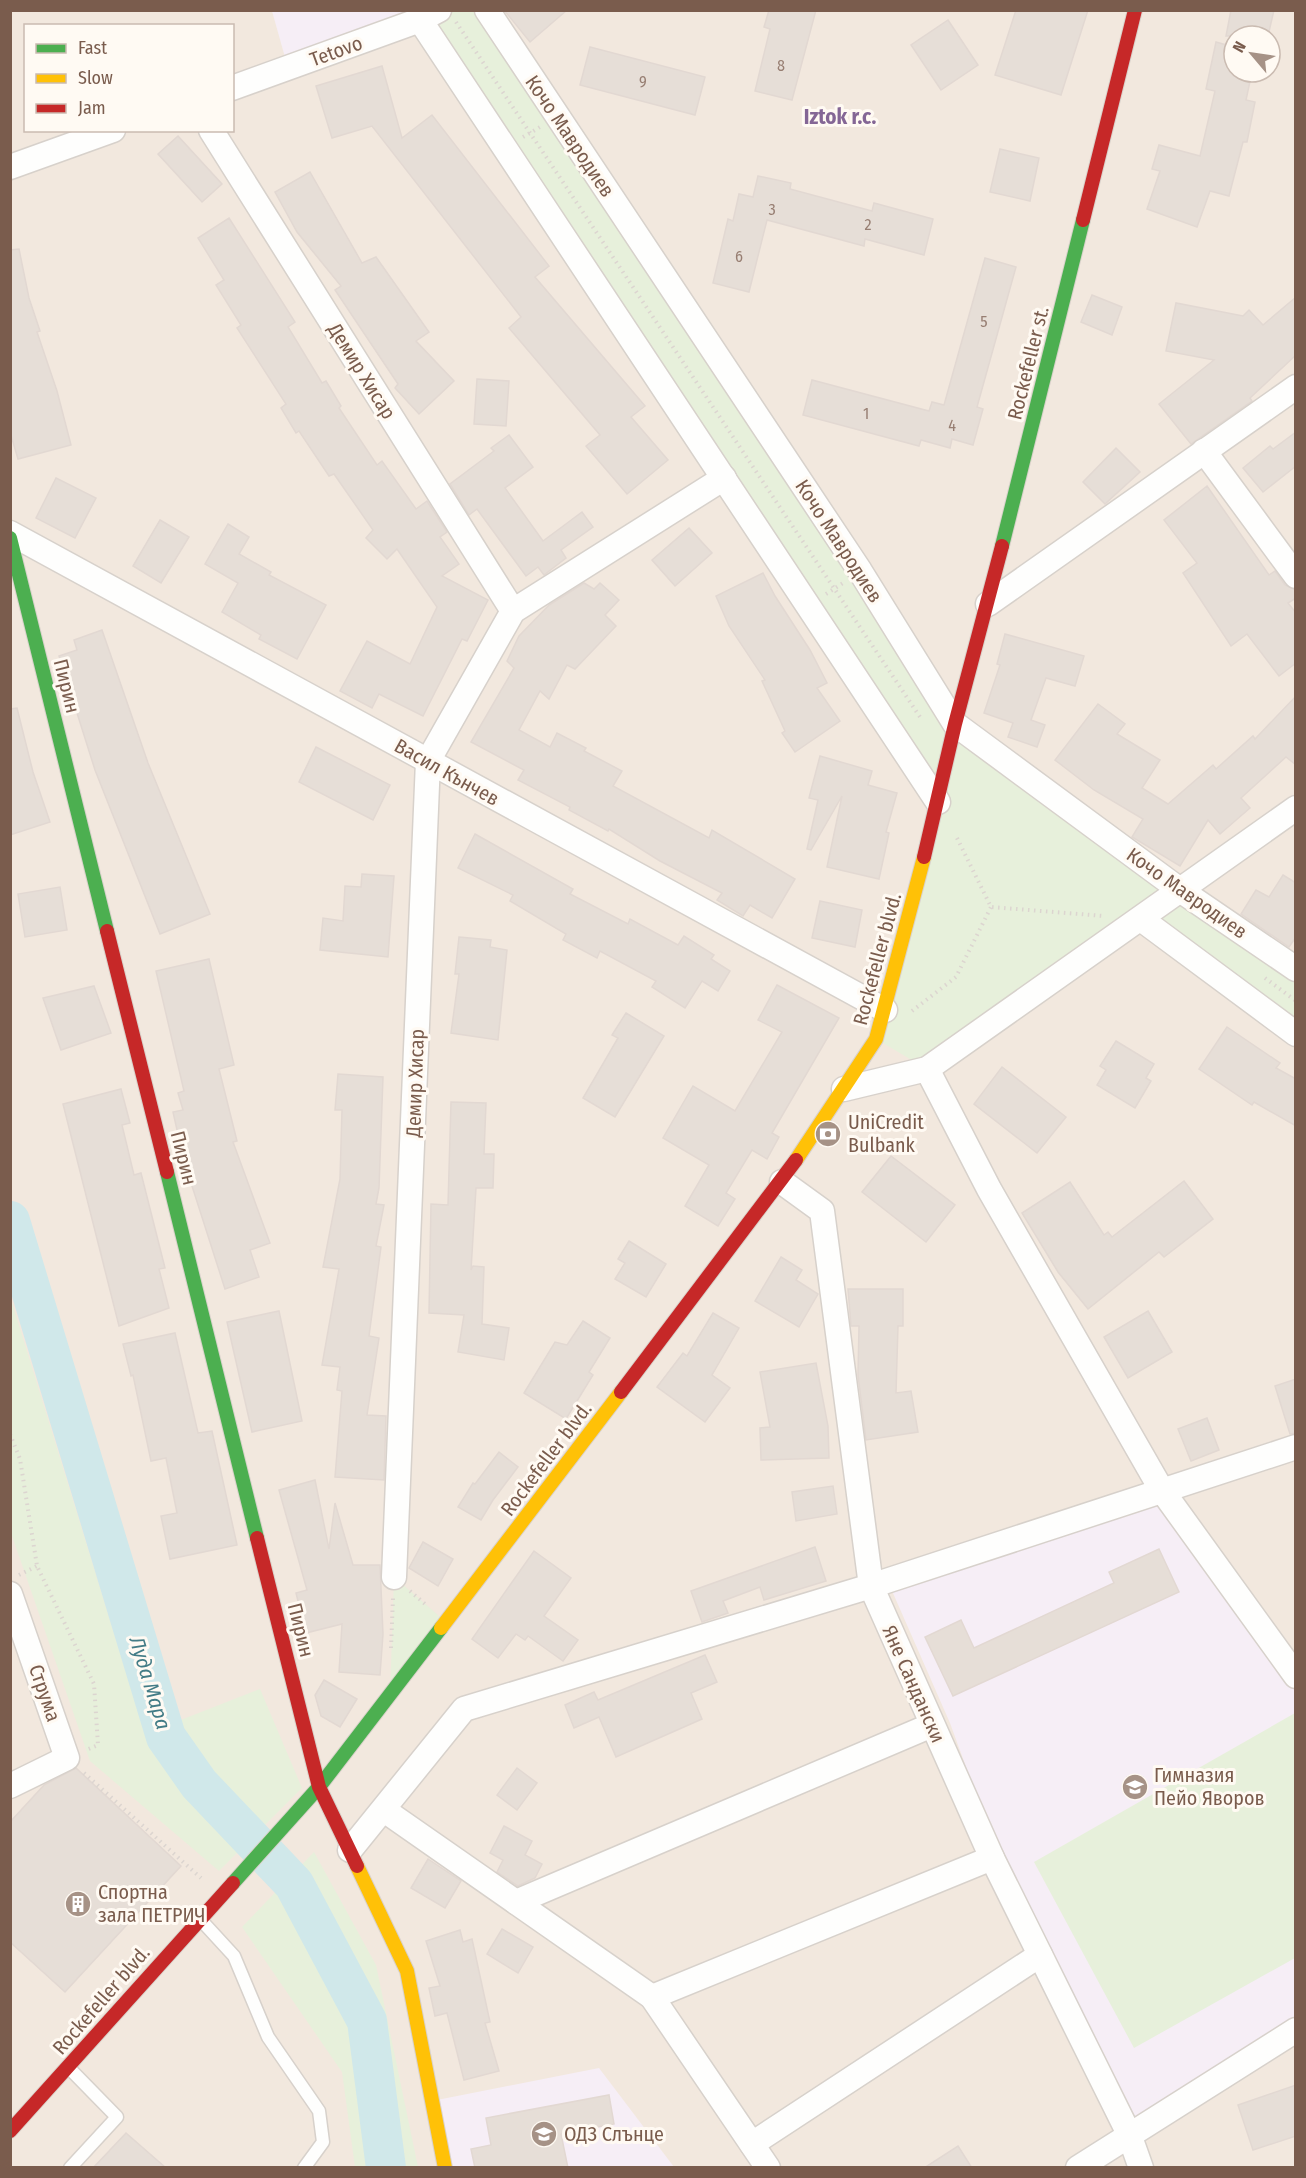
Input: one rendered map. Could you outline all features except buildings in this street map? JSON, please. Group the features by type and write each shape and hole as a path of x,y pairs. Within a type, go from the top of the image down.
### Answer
{"main road":[{"name":"Rockefeller st.","path":"955,724 988,604 1135,10"},
{"name":"Пирин","path":"10,538 319,1787 407,1971 445,2168"},
{"name":"Rockefeller blvd.","path":"10,2131 319,1787 782,1182 876,1039 938,802 955,724"}],"street":[{"name":"Кочо Мавродиев","path":"487,10 860,571 955,724 1180,890 1296,969"},
{"path":"438,17 505,149 938,802"},
{"name":"Tetovo","path":"234,87 438,17"},
{"path":"10,167 107,132"},
{"name":"Демир Хисар","path":"212,132 513,611"},
{"path":"988,604 1296,387"},
{"path":"1204,451 1296,576"},
{"name":"Демир Хисар","path":"394,1577 428,761 513,611 724,478"},
{"name":"Васил Кънчев","path":"10,533 885,1010"},
{"path":"844,1089 927,1069 1296,808"},
{"path":"1141,919 1296,1034"},
{"path":"927,1069 989,1189 1161,1489 1296,1676"},
{"name":"Яне Сандански","path":"782,1182 822,1211 871,1586 992,1858 1129,2134 1141,2168"},
{"path":"350,1850 464,1709 871,1586 1161,1489 1296,1447"},
{"name":"Струма","path":"10,1594 67,1758"},
{"path":"516,1902 932,1725"},
{"path":"10,1786 67,1758"},
{"path":"384,1810 652,1997 768,2168"},
{"path":"652,1997 992,1858"},
{"path":"752,2144 1041,1955"},
{"path":"1078,2168 1296,2030"}],"lane":[{"path":"200,1918 234,1956 267,2037 319,2111 323,2142 304,2168"},
{"path":"68,2067 117,2116 70,2168"}],"path":[{"path":"438,17 530,133 928,728"},
{"path":"505,149 557,116"},
{"path":"615,315 668,282"},
{"path":"724,478 776,445"},
{"path":"808,606 860,571"},
{"path":"954,834 991,907"},
{"path":"991,907 1141,919"},
{"path":"876,1039 956,977 991,907"},
{"path":"10,1434 20,1459 37,1566 93,1684 98,1745 67,1758 220,1895"},
{"path":"10,1578 37,1566"},
{"path":"394,1577 446,1622"},
{"path":"391,1660 394,1577"}],"shaded area":[{"path":"11,11 1295,11 1295,2167 11,2167"},
{"path":"272,11 439,11 288,68"},
{"name":"Гимназия Пейо Яворов","path":"1161,1489 1295,1676 1295,2029 1129,2128 997,1852 950,1723 889,1584"},
{"name":"ОДЗ Слънце","path":"599,2068 674,2167 445,2167 432,2101"}],"green space":[{"path":"439,11 487,11 955,724 1295,969 1295,1034 1141,919 927,1069 876,1039 938,802 420,20"},
{"path":"10,1296 145,1734 260,1689 302,1788 219,1871 90,1761 11,1533"},
{"path":"394,1577 446,1622 390,1695"},
{"path":"1295,1713 1295,1958 1134,2048 1034,1862"},
{"path":"314,1852 376,1965 418,2167 355,2167 342,2072 242,1927"}],"waterway":[{"name":"Луда Мара","path":"10,1221 166,1737 199,1784 294,1884 367,2021 386,2168"}],"traffic: fast":[{"path":"1002,546 1083,220"},
{"path":"10,538 107,931"},
{"path":"167,1172 257,1538"},
{"path":"233,1883 319,1787 441,1628"}],"traffic: slow":[{"path":"796,1160 876,1039 924,857"},
{"path":"441,1628 621,1392"},
{"path":"357,1866 407,1971 445,2168"}],"traffic: jam":[{"path":"1083,220 1135,10"},
{"path":"924,857 955,724 1002,546"},
{"path":"107,931 167,1172"},
{"path":"621,1392 796,1160"},
{"path":"257,1538 319,1787 357,1866"},
{"path":"10,2131 233,1883"}],"place":[{"name":"UniCredit Bulbank","path":"828,1134"},
{"name":"Гимназия Пейо Яворов","path":"1135,1787"},
{"name":"Спортна зала ПЕТРИЧ","path":"78,1904"},
{"name":"ОДЗ Слънце","path":"544,2134"}],"district":[{"name":"Iztok r.c.","path":"840,117"}]}
